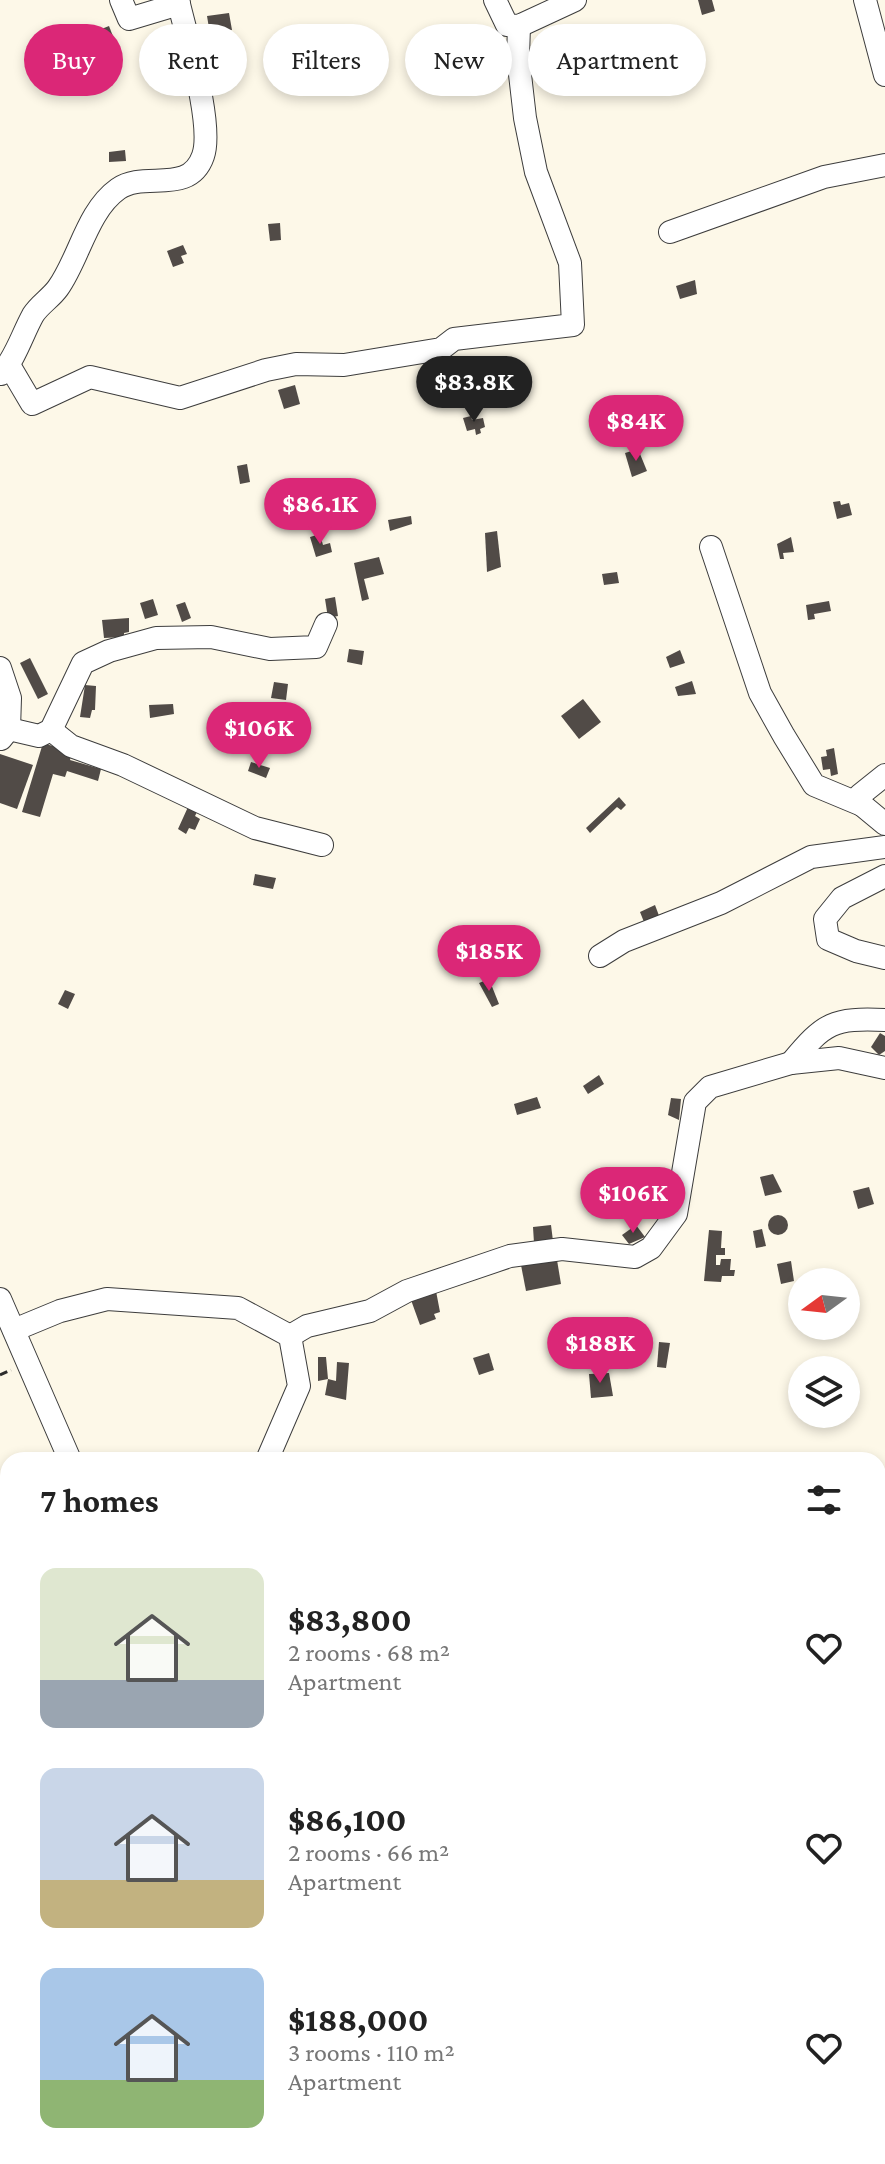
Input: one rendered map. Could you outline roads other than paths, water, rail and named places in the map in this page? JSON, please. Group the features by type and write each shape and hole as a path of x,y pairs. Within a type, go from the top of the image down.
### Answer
{"street":[{"path":"121,0 129,19 179,2 206,131 202,157 191,174 170,182 140,181 119,188 105,201 58,288 35,312 5,370 32,404 90,377 180,398 296,364 344,365 441,349 454,339 573,325 570,263 536,172 525,118 518,57 519,26"},
{"path":"495,0 507,25 519,26 575,0"},
{"path":"865,0 885,75"},
{"path":"670,232 824,177 885,165"},
{"path":"711,547 760,693 814,785 862,805 885,824"},
{"path":"0,668 10,698 5,734 39,736 51,730 83,663 109,651 156,638 211,637 270,649 316,647 326,624"},
{"path":"51,730 71,746 123,765 255,828 322,845"},
{"path":"862,805 860,795 885,775"},
{"path":"600,956 624,941 721,903 811,857 885,847"},
{"path":"885,876 842,898 825,919 828,939 885,958"},
{"path":"791,1063 813,1036 838,1020 885,1020"},
{"path":"290,1336 307,1326 370,1311 407,1291 510,1256 562,1249 635,1257 651,1248 676,1214 695,1102 710,1087 791,1063 839,1058 885,1068"},
{"path":"0,1299 67,1452"},
{"path":"14,1330 60,1311 107,1299 238,1308 290,1336"},
{"path":"270,1452 299,1386 290,1336"}]}
